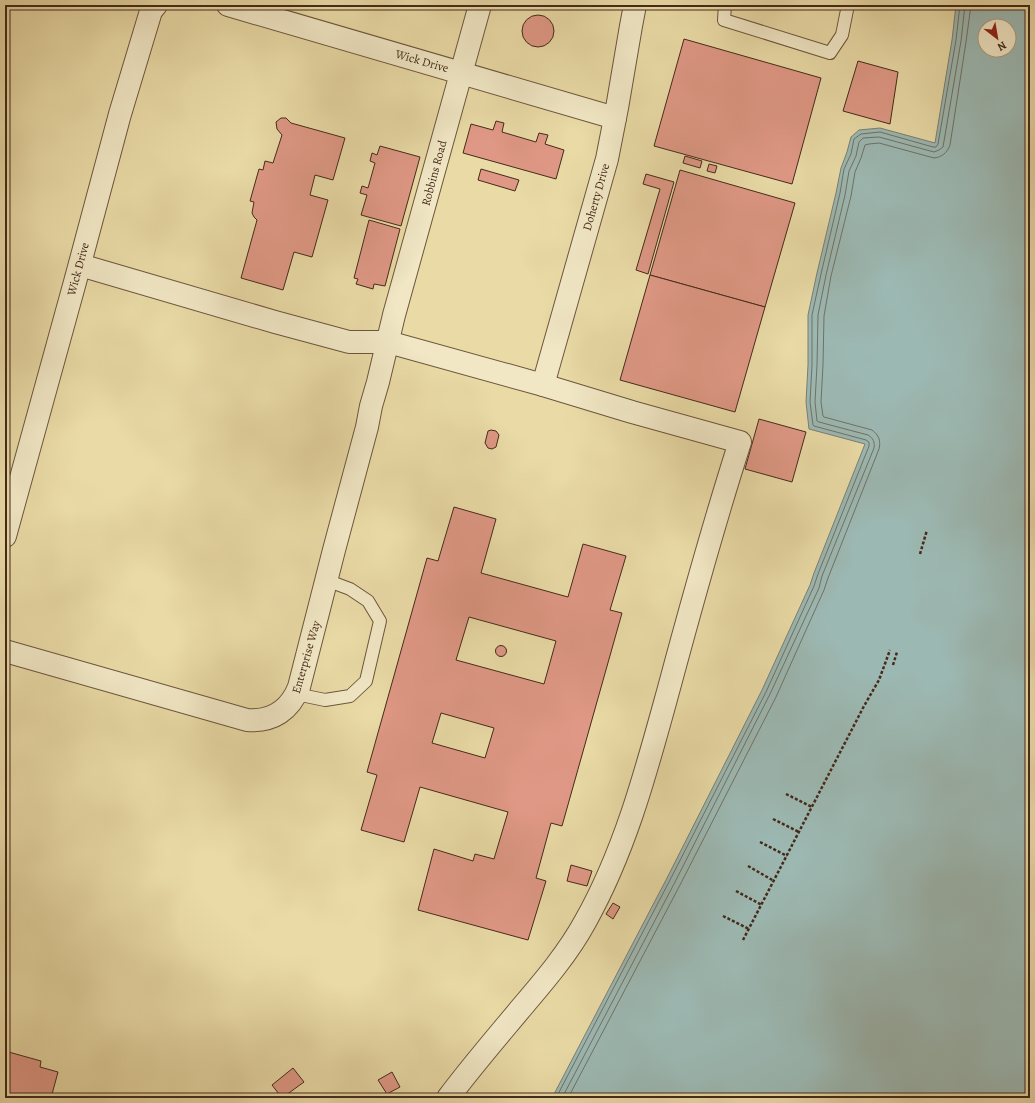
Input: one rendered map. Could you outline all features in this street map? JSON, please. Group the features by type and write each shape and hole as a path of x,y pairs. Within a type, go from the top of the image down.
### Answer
{"street":[{"name":"Wick Drive","path":"5,536 124,100 151,11 156,5"},
{"name":"Wick Drive","path":"228,5 614,118"},
{"name":"Robbins Road","path":"388,342 480,5"},
{"name":"Doherty Drive","path":"543,385 607,159 635,5"},
{"path":"80,265 349,342 388,342 740,442 722,497 640,792 623,841 603,888 584,924 562,957 448,1098"},
{"name":"Enterprise Way","path":"5,651 247,720 267,719 287,707 299,687 388,342"}],"lane":[{"path":"725,5 724,20 830,53 842,35 848,5"},
{"path":"296,694 325,700 350,696 366,681 380,621 368,601 350,589 326,580"}],"path":[{"path":"920,554 927,530"},
{"path":"743,940 864,706 879,680 890,650"},
{"path":"893,665 897,652"},
{"path":"786,794 812,807"},
{"path":"773,819 799,832"},
{"path":"760,842 787,856"},
{"path":"748,866 774,881"},
{"path":"736,891 762,905"},
{"path":"724,916 749,929"}],"water":[{"path":"956,5 1030,5 1030,1098 552,1098 667,878 762,690 810,585 865,444 809,429 806,402 808,315 841,168 851,137 859,130 880,128 935,143 952,40"}],"building":[{"path":"535,15 541,15 551,22 554,31 553,37 547,44 541,47 535,47 525,40 522,34 522,28 529,18"},
{"path":"684,39 821,78 792,184 654,146"},
{"path":"858,61 898,72 890,124 843,111"},
{"path":"281,118 286,118 291,123 345,138 333,180 315,175 310,195 328,200 312,257 294,252 283,290 241,278 257,220 252,213 254,202 250,201 259,169 263,170 265,161 273,163 282,135 277,129 276,122"},
{"path":"496,121 504,123 502,132 536,142 539,133 548,135 545,144 564,150 556,179 463,153 471,124 493,130"},
{"path":"380,146 420,157 401,226 361,215 367,195 360,193 362,186 368,188 375,163 370,161 372,153 377,155"},
{"path":"685,156 702,161 700,168 683,163"},
{"path":"709,164 717,166 715,173 707,171"},
{"path":"481,169 519,180 515,191 478,180"},
{"path":"680,170 795,203 765,307 650,275"},
{"path":"646,174 674,182 648,274 636,270 660,189 643,184"},
{"path":"369,220 400,229 385,286 374,284 373,289 356,284 358,279 354,278"},
{"path":"650,275 765,307 735,412 620,380"},
{"path":"759,419 806,432 792,482 745,469"},
{"path":"488,431 496,431 499,435 496,447 492,449 488,448 485,443"},
{"path":"454,507 496,519 481,573 568,597 583,544 626,556 610,610 622,613 562,826 551,823 536,878 546,881 528,940 418,910 434,849 473,861 475,854 494,859 508,812 420,787 404,842 361,830 377,775 367,772 427,558 438,561","holes":["469,617 556,641 544,684 456,660","441,713 494,728 485,758 432,743"]},
{"path":"501,645 505,647 507,651 505,655 501,657 497,655 495,651 497,647"},
{"path":"571,865 592,871 587,886 567,881"},
{"path":"613,903 620,907 613,919 606,914"},
{"path":"5,1051 41,1061 40,1067 58,1072 51,1098 5,1098"},
{"path":"293,1068 304,1082 282,1098 272,1085"},
{"path":"392,1072 400,1087 387,1094 378,1080"}]}
